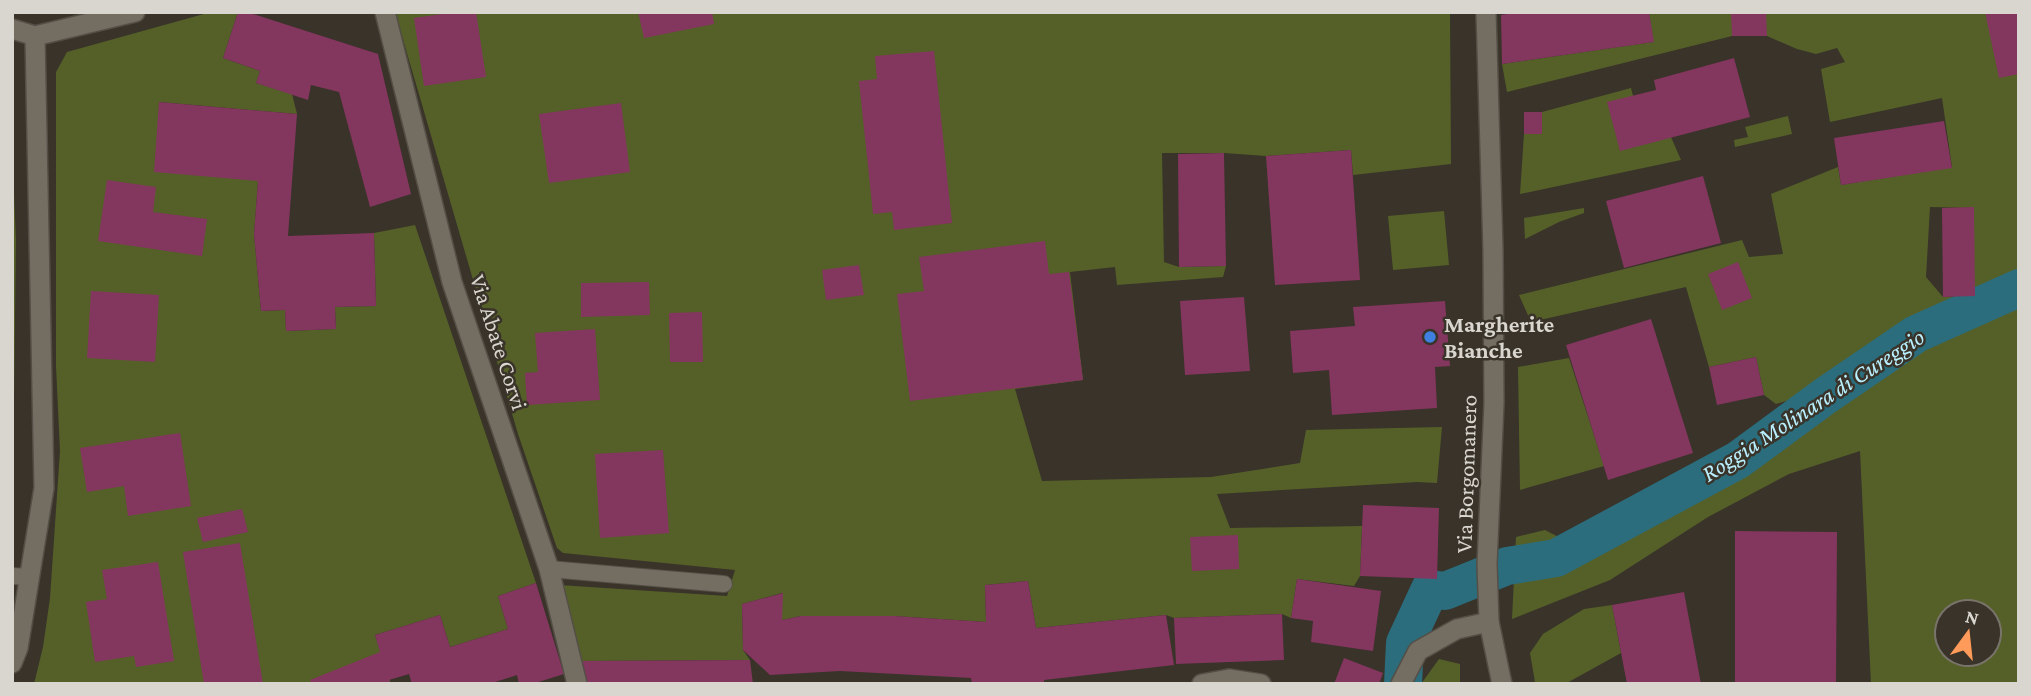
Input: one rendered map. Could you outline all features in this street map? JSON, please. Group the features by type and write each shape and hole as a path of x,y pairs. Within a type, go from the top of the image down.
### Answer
{"street":[{"path":"12,29 35,36 135,12"},
{"name":"Via Abate Corvi","path":"385,12 452,282 549,569 577,684"},
{"name":"Via Borgomanero","path":"1486,12 1494,376 1487,564 1489,622 1502,684"},
{"path":"12,663 18,648 21,576 44,488 35,36"},
{"path":"1401,684 1419,651 1457,629 1489,622"},
{"path":"1202,684 1229,679 1261,684"}],"lane":[{"path":"549,569 724,584"}],"green space":[{"path":"211,12 238,12 223,58 260,71 256,83 292,94 297,114 160,102 258,181 254,234 261,311 285,310 286,331 336,329 335,307 376,306 374,233 415,225 536,583 498,596 508,629 450,647 440,615 375,635 391,684 34,684 50,598 60,451 56,366 56,72 67,52"},
{"path":"395,12 1450,12 1451,164 1353,175 1351,150 1266,156 1162,153 1164,262 1179,267 1226,266 1223,277 1117,285 1115,267 1070,272 1083,380 1015,389 1042,481 1211,477 1300,463 1306,430 1442,427 1437,483 1217,494 1230,528 1362,526 1360,576 1354,586 1297,579 1291,618 1282,614 1174,618 1166,615 1036,628 1028,581 985,585 986,622 894,616 801,616 782,620 782,593 742,604 743,650 750,660 580,661 559,585 727,596 735,570 563,553 557,548 518,434"},
{"path":"1649,12 2019,12 2019,684 1871,684 1860,451 1789,474 1708,517 1610,580 1512,619 1516,537 1545,530 1570,543 1629,526 1741,470 1793,426 1902,359 1885,334 1812,393 1776,404 1764,395 1756,357 1709,367 1686,287 1531,322 1519,295 1742,240 1749,257 1783,254 1771,194 1838,167 1841,185 1952,167 1942,98 1830,122 1821,69 1845,62 1837,48 1816,54 1767,36 1732,36 1507,92 1502,64 1653,42","holes":["1930,207 1974,208 1974,296 1943,297 1926,277"]},
{"path":"1631,88 1633,96 1671,137 1681,160 1520,194 1524,134 1542,133 1542,112"},
{"path":"1788,116 1792,134 1735,147 1734,140 1748,137 1745,127"},
{"path":"12,149 16,239 12,562"},
{"path":"1584,208 1584,213 1525,239 1524,218"},
{"path":"1444,211 1449,265 1393,270 1388,216"},
{"path":"1569,358 1604,466 1520,490 1518,367"},
{"path":"1612,605 1621,653 1565,684 1535,682 1530,653 1543,634 1584,609"},
{"path":"1439,659 1460,664 1460,684 1421,684"}],"building":[{"path":"238,12 247,12 378,54 411,194 370,207 339,92 311,85 308,100 256,83 260,71 223,58"},
{"path":"476,12 486,77 424,86 414,18"},
{"path":"638,12 712,12 714,24 644,38"},
{"path":"1519,12 1649,12 1654,42 1502,64 1501,15"},
{"path":"1731,12 1766,12 1767,36 1732,36"},
{"path":"1985,12 2019,12 2019,74 1999,78"},
{"path":"934,51 952,223 894,230 892,212 873,214 859,81 877,79 875,56"},
{"path":"1734,58 1750,117 1620,151 1607,102 1656,90 1654,80"},
{"path":"159,102 297,114 288,236 374,233 376,306 335,307 336,329 286,331 285,310 261,311 254,234 258,181 154,172"},
{"path":"621,103 630,172 549,183 539,114"},
{"path":"1524,112 1542,112 1542,134 1524,134"},
{"path":"1944,121 1952,168 1841,185 1834,138"},
{"path":"1351,150 1360,280 1275,285 1266,156"},
{"path":"1224,153 1226,266 1179,267 1178,154"},
{"path":"1703,176 1721,243 1624,268 1606,201"},
{"path":"107,180 156,187 153,212 207,219 202,256 98,241"},
{"path":"1974,207 1975,296 1943,297 1942,208"},
{"path":"1045,241 1049,274 1069,272 1083,380 910,401 897,294 924,291 919,257"},
{"path":"1738,262 1752,298 1722,310 1708,274"},
{"path":"859,265 864,295 826,300 822,270"},
{"path":"649,282 650,315 581,317 581,283"},
{"path":"91,291 159,295 155,362 87,358"},
{"path":"1244,297 1250,371 1185,375 1180,301"},
{"path":"1445,301 1450,366 1435,367 1437,408 1332,415 1329,370 1293,373 1290,331 1355,326 1353,307"},
{"path":"702,312 703,362 670,362 669,313"},
{"path":"1651,319 1693,453 1608,480 1566,345"},
{"path":"595,329 600,400 527,405 525,373 538,372 535,333"},
{"path":"1756,357 1764,395 1717,405 1709,367"},
{"path":"180,433 191,506 128,516 124,486 87,492 80,448"},
{"path":"663,450 669,533 600,538 595,454"},
{"path":"1363,505 1439,508 1437,579 1360,576"},
{"path":"242,509 248,532 203,542 197,518"},
{"path":"1735,531 1837,532 1836,684 1735,684"},
{"path":"1238,535 1239,569 1192,571 1190,537"},
{"path":"240,543 263,684 204,684 183,552"},
{"path":"158,562 174,661 136,667 134,656 95,662 86,602 107,599 102,570"},
{"path":"1297,579 1381,591 1373,651 1311,642 1313,621 1291,618"},
{"path":"1028,581 1036,628 1166,615 1174,665 1044,680 1044,684 972,684 971,678 840,671 770,675 743,650 742,604 783,593 782,620 801,616 894,616 986,622 985,585"},
{"path":"536,583 564,674 532,684 519,684 517,675 489,684 412,684 409,674 389,680 391,684 312,684 310,680 380,652 375,635 440,615 450,647 508,629 498,596"},
{"path":"1684,592 1701,684 1627,684 1612,605"},
{"path":"1282,614 1284,660 1176,664 1174,618"},
{"path":"1344,658 1383,673 1379,684 1334,684"},
{"path":"750,660 753,684 586,684 580,661"}],"waterway":[{"name":"Roggia Molinara di Cureggio","path":"1403,684 1405,643 1430,589 1445,591 1507,566 1556,558 1738,460 1916,334 2019,288"}],"place":[{"name":"Margherite Bianche","path":"1430,337"}]}
